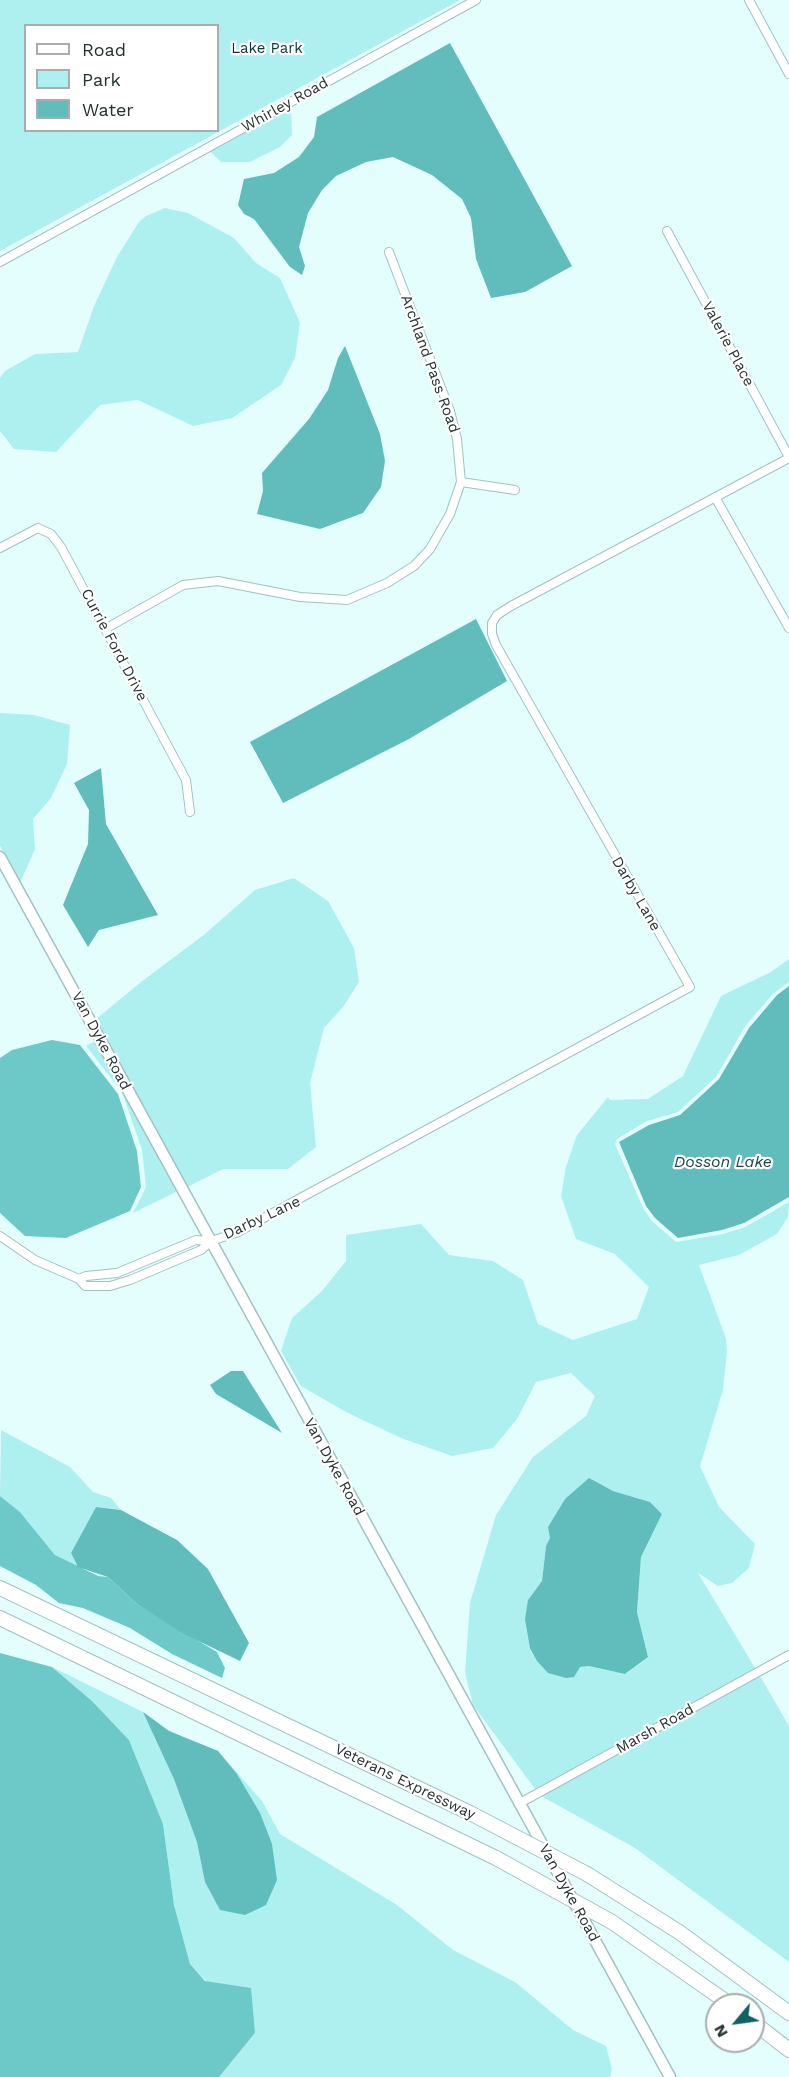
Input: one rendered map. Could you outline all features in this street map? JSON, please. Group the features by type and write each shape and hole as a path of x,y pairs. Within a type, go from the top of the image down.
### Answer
{"highway":[{"name":"Veterans Expressway","path":"0,1588 472,1814 587,1874 679,1932 789,2013"},
{"name":"Veterans Expressway","path":"0,1618 496,1858 612,1922 714,1993"},
{"path":"765,2031 789,2050"}],"main road":[{"name":"Van Dyke Road","path":"0,857 670,2077"}],"street":[{"name":"Whirley Road","path":"0,262 476,0"},
{"path":"749,0 789,74"},
{"name":"Valerie Place","path":"667,231 789,457"},
{"name":"Archland Pass Road","path":"105,629 183,585 218,581 300,597 347,600 387,583 422,557 447,520 461,482 458,439 450,411 389,252"},
{"name":"Darby Lane","path":"211,1241 236,1233 298,1201 690,987 573,786 492,634 492,623 497,615 511,606 789,457"},
{"path":"461,482 515,490"},
{"path":"715,497 789,628"},
{"name":"Currie Ford Drive","path":"0,548 38,528 51,534 186,780 190,812"},
{"path":"0,1236 35,1260 79,1280 86,1276 117,1273 196,1240 211,1241"},
{"name":"Marsh Road","path":"520,1803 789,1655"}],"green space":[{"name":"Lake Park","path":"0,0 460,0 219,132 219,24 24,24 24,132 218,132 0,251"},
{"path":"291,107 292,135 280,147 250,162 221,162 210,151"},
{"path":"165,208 188,213 234,238 256,263 280,278 300,323 295,358 281,385 232,418 193,426 138,400 100,405 56,452 14,449 0,431 0,378 5,371 35,354 78,352 94,306 117,257 139,222 146,216"},
{"path":"0,713 34,715 70,725 67,764 51,798 33,819 35,849 20,883 0,846"},
{"path":"294,878 328,901 354,948 359,982 343,1007 324,1028 310,1083 316,1147 288,1169 223,1169 187,1187 95,1020 205,934 255,890"},
{"path":"789,959 789,982 774,993 746,1025 716,1077 678,1112 647,1121 617,1139 615,1144 643,1208 652,1221 676,1242 723,1234 745,1227 789,1202 788,1217 777,1234 739,1255 699,1265 726,1339 727,1351 723,1390 700,1466 719,1507 755,1544 749,1568 732,1583 718,1586 698,1573 755,1668 535,1789 473,1705 465,1673 470,1603 496,1515 533,1457 586,1416 595,1396 571,1373 536,1382 517,1419 493,1448 452,1456 401,1438 346,1412 301,1386 281,1351 292,1318 322,1291 346,1261 346,1235 421,1224 449,1255 493,1261 523,1280 538,1324 573,1340 637,1319 649,1287 615,1254 576,1239 561,1196 566,1167 577,1135 608,1097 610,1100 648,1099 683,1076 721,996 771,972","holes":["597,1483 613,1491 650,1502 662,1514 641,1557 637,1612 648,1657 626,1674 589,1666 579,1667 528,1600 542,1581 546,1546 551,1538 548,1527 565,1499"]},
{"path":"95,1041 178,1191 133,1213 146,1187 142,1150 122,1092 86,1046"},
{"path":"1,1430 70,1467 93,1492 111,1498 121,1510 96,1507 71,1553 78,1567 55,1555 20,1512 0,1496"},
{"path":"52,1667 143,1712 169,1731 218,1751 262,1801 280,1834 397,1905 453,1950 515,1982 573,2030 606,2046 612,2069 610,2077 219,2077 255,2033 190,1964 174,1905 163,1824 129,1740 92,1701"},
{"path":"760,1676 789,1726 789,1962 635,1848 541,1796"}],"shaded area":[{"path":"52,1040 80,1045 118,1094 137,1151 141,1187 130,1211 66,1238 25,1236 0,1213 0,1058 12,1050"},
{"path":"0,1496 20,1512 55,1555 98,1576 108,1577 137,1604 217,1652 225,1668 222,1678 172,1654 130,1628 83,1608 59,1603 36,1585 0,1566"},
{"path":"0,1653 52,1667 92,1701 129,1740 163,1824 174,1905 190,1964 205,1981 251,1988 255,2033 219,2077 0,2077"}],"water":[{"path":"450,43 572,266 525,292 491,298 476,259 471,218 462,199 432,175 393,157 366,162 336,176 322,190 308,213 299,247 305,266 302,275 290,267 254,219 244,214 238,205 244,179 274,173 299,157 314,137 317,117"},
{"path":"345,346 380,434 385,461 381,487 363,513 320,529 257,514 263,491 262,473 309,419 328,390 338,358"},
{"path":"476,619 507,681 409,739 283,803 250,742"},
{"path":"101,768 106,824 158,915 99,930 88,947 63,905 88,844 89,810 74,783"},
{"name":"Dosson Lake","path":"789,986 789,1197 744,1223 722,1230 678,1238 655,1218 646,1206 619,1142 649,1125 680,1115 704,1093 719,1079 749,1028 777,995"},
{"path":"231,1371 243,1371 282,1433 216,1394 210,1385"},
{"path":"589,1478 613,1491 650,1502 662,1514 641,1557 637,1612 648,1657 625,1674 589,1666 580,1667 574,1677 566,1678 548,1673 537,1661 530,1648 525,1619 528,1600 542,1581 546,1546 550,1538 548,1527 565,1499"},
{"path":"96,1507 121,1510 177,1540 208,1569 249,1643 240,1661 184,1634 137,1604 108,1577 78,1567 71,1553"},
{"path":"143,1712 169,1731 218,1751 237,1774 260,1813 272,1844 277,1880 266,1905 245,1915 220,1910 205,1882 197,1842 174,1779"}]}
